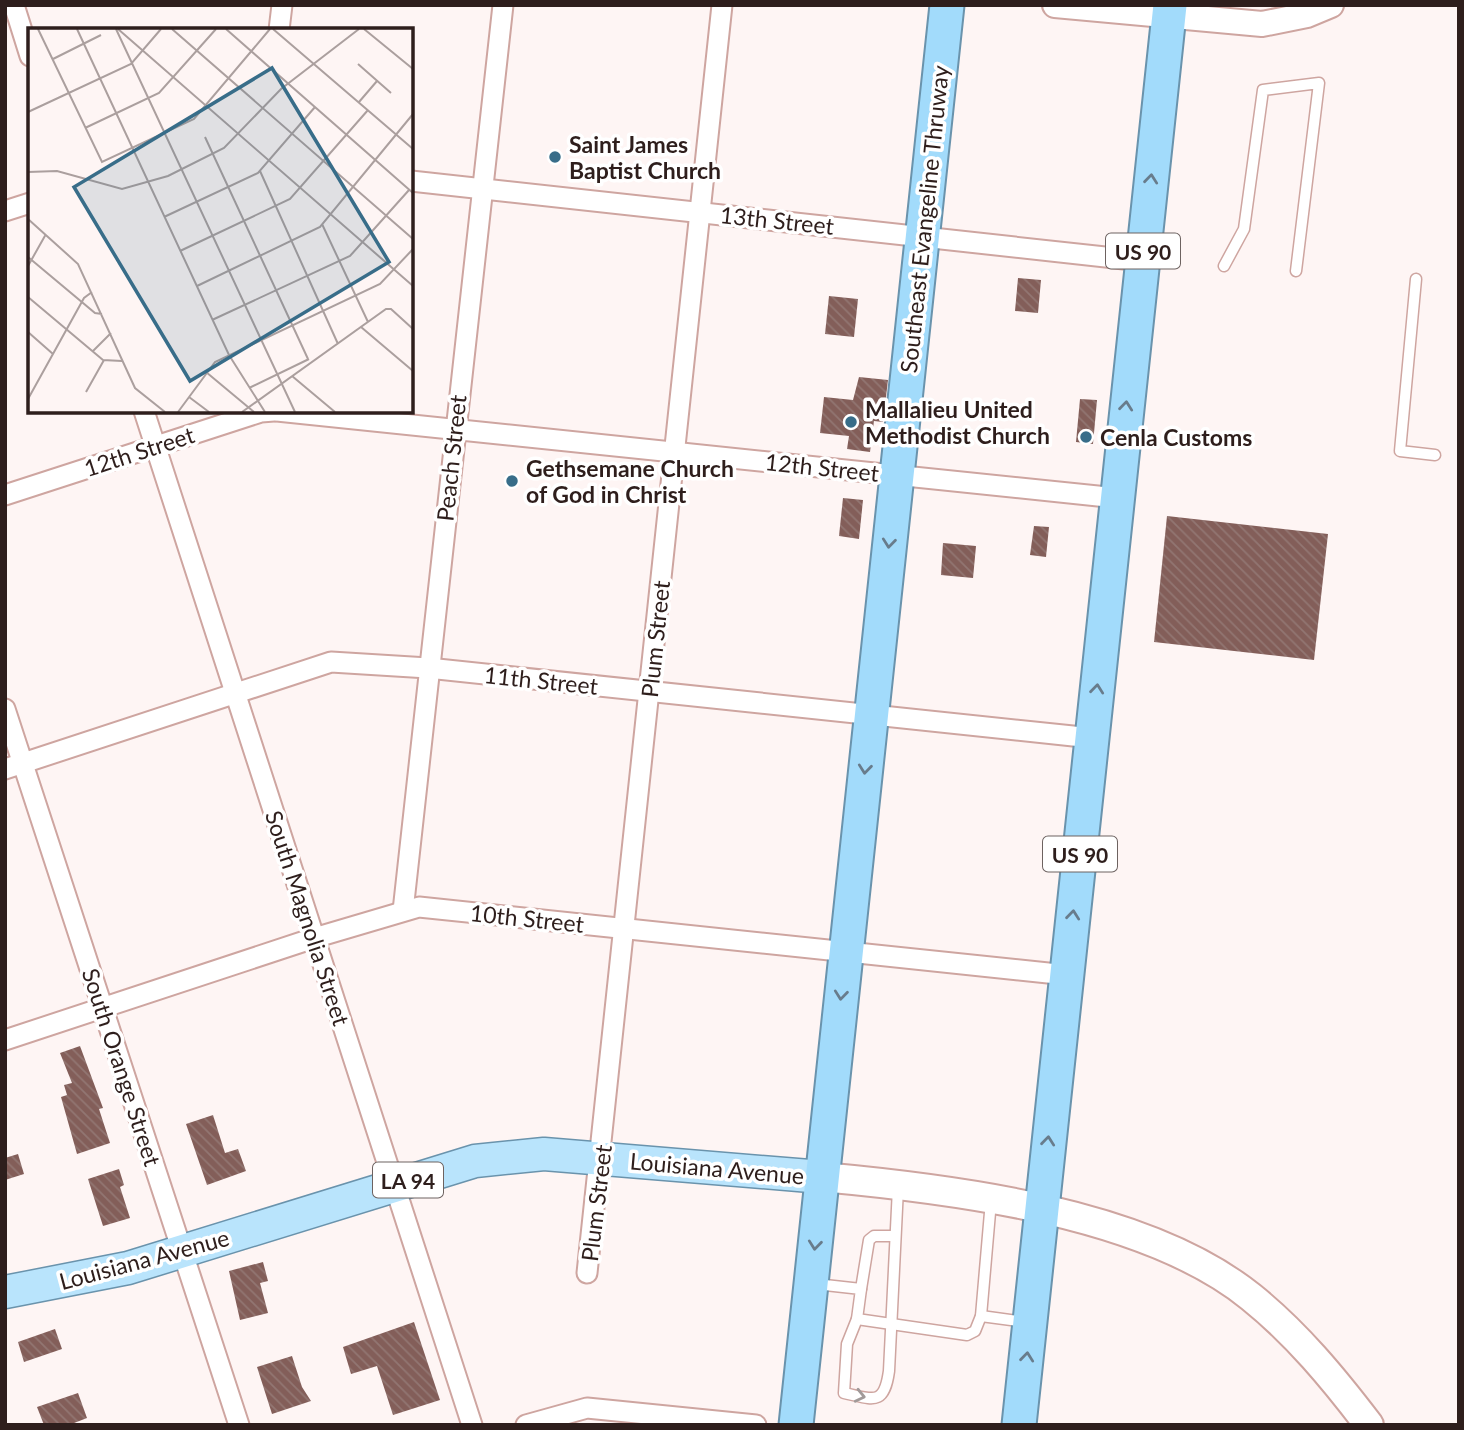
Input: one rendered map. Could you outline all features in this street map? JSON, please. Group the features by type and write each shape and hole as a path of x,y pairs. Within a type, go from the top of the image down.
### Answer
{"highway":[{"name":"Southeast Evangeline Thruway","path":"796,1425 947,5"},
{"name":"US 90","path":"1019,1425 1170,11"}],"main road":[{"name":"Louisiana Avenue","path":"5,1292 79,1279 183,1252 453,1166 522,1155 601,1158 898,1184 991,1197 1041,1209 1181,1255 1249,1295 1306,1348 1369,1425"}],"street":[{"path":"14,5 28,50"},
{"path":"279,28 282,5"},
{"name":"Peach Street","path":"403,911 480,188 503,5"},
{"name":"Plum Street","path":"587,1273 722,5"},
{"path":"1068,6 1170,11 1262,24 1307,15 1331,5"},
{"name":"13th Street","path":"413,181 1142,261"},
{"path":"5,211 28,204"},
{"name":"South Magnolia Street","path":"145,413 472,1425"},
{"name":"12th Street","path":"5,495 155,446 236,416 259,413"},
{"name":"12th Street","path":"294,413 1117,498"},
{"name":"11th Street","path":"14,766 331,662 428,668 1092,738"},
{"name":"South Orange Street","path":"5,709 14,766 103,1008 239,1425"},
{"name":"10th Street","path":"5,1040 314,938 419,907 1067,975"},
{"path":"526,1425 587,1408 756,1425"}],"lane":[{"path":"1224,266 1244,229 1263,90 1319,83 1296,271"},
{"path":"1416,279 1400,451 1435,455"},
{"path":"895,1237 874,1236 869,1240 857,1319 847,1344 844,1393 873,1399 881,1397 887,1389 898,1184"},
{"path":"857,1319 967,1335 975,1331 981,1316 991,1197"},
{"path":"811,1283 861,1289"},
{"path":"981,1316 1030,1322"}],"building":[{"path":"1018,278 1041,280 1038,313 1015,311"},
{"path":"829,296 858,299 854,337 825,334"},
{"path":"859,377 888,380 883,422 874,421 870,452 847,449 849,436 820,433 824,397 853,400"},
{"path":"1080,399 1097,400 1093,444 1076,442"},
{"path":"843,498 863,500 859,539 839,536"},
{"path":"1167,516 1328,534 1314,660 1154,642"},
{"path":"1034,526 1049,527 1046,557 1030,555"},
{"path":"943,543 976,546 973,578 941,575"},
{"path":"80,1046 103,1108 99,1109 110,1143 77,1154 61,1097 67,1095 64,1085 72,1083 60,1053"},
{"path":"213,1115 225,1153 238,1149 246,1171 207,1185 186,1124"},
{"path":"18,1154 24,1174 5,1180 5,1158"},
{"path":"119,1169 124,1185 120,1187 130,1218 103,1226 88,1179"},
{"path":"263,1262 268,1281 260,1283 268,1313 240,1320 229,1271"},
{"path":"414,1322 440,1400 393,1415 377,1366 351,1374 343,1347"},
{"path":"55,1329 62,1349 24,1362 18,1342"},
{"path":"292,1356 302,1387 311,1401 272,1414 257,1367"},
{"path":"78,1393 87,1418 69,1425 44,1425 37,1407"}],"place":[{"name":"Saint James Baptist Church","path":"555,157"},
{"name":"Mallalieu United Methodist Church","path":"851,422"},
{"name":"Cenla Customs","path":"1086,437"},
{"name":"Gethsemane Church of God in Christ","path":"512,481"}]}
